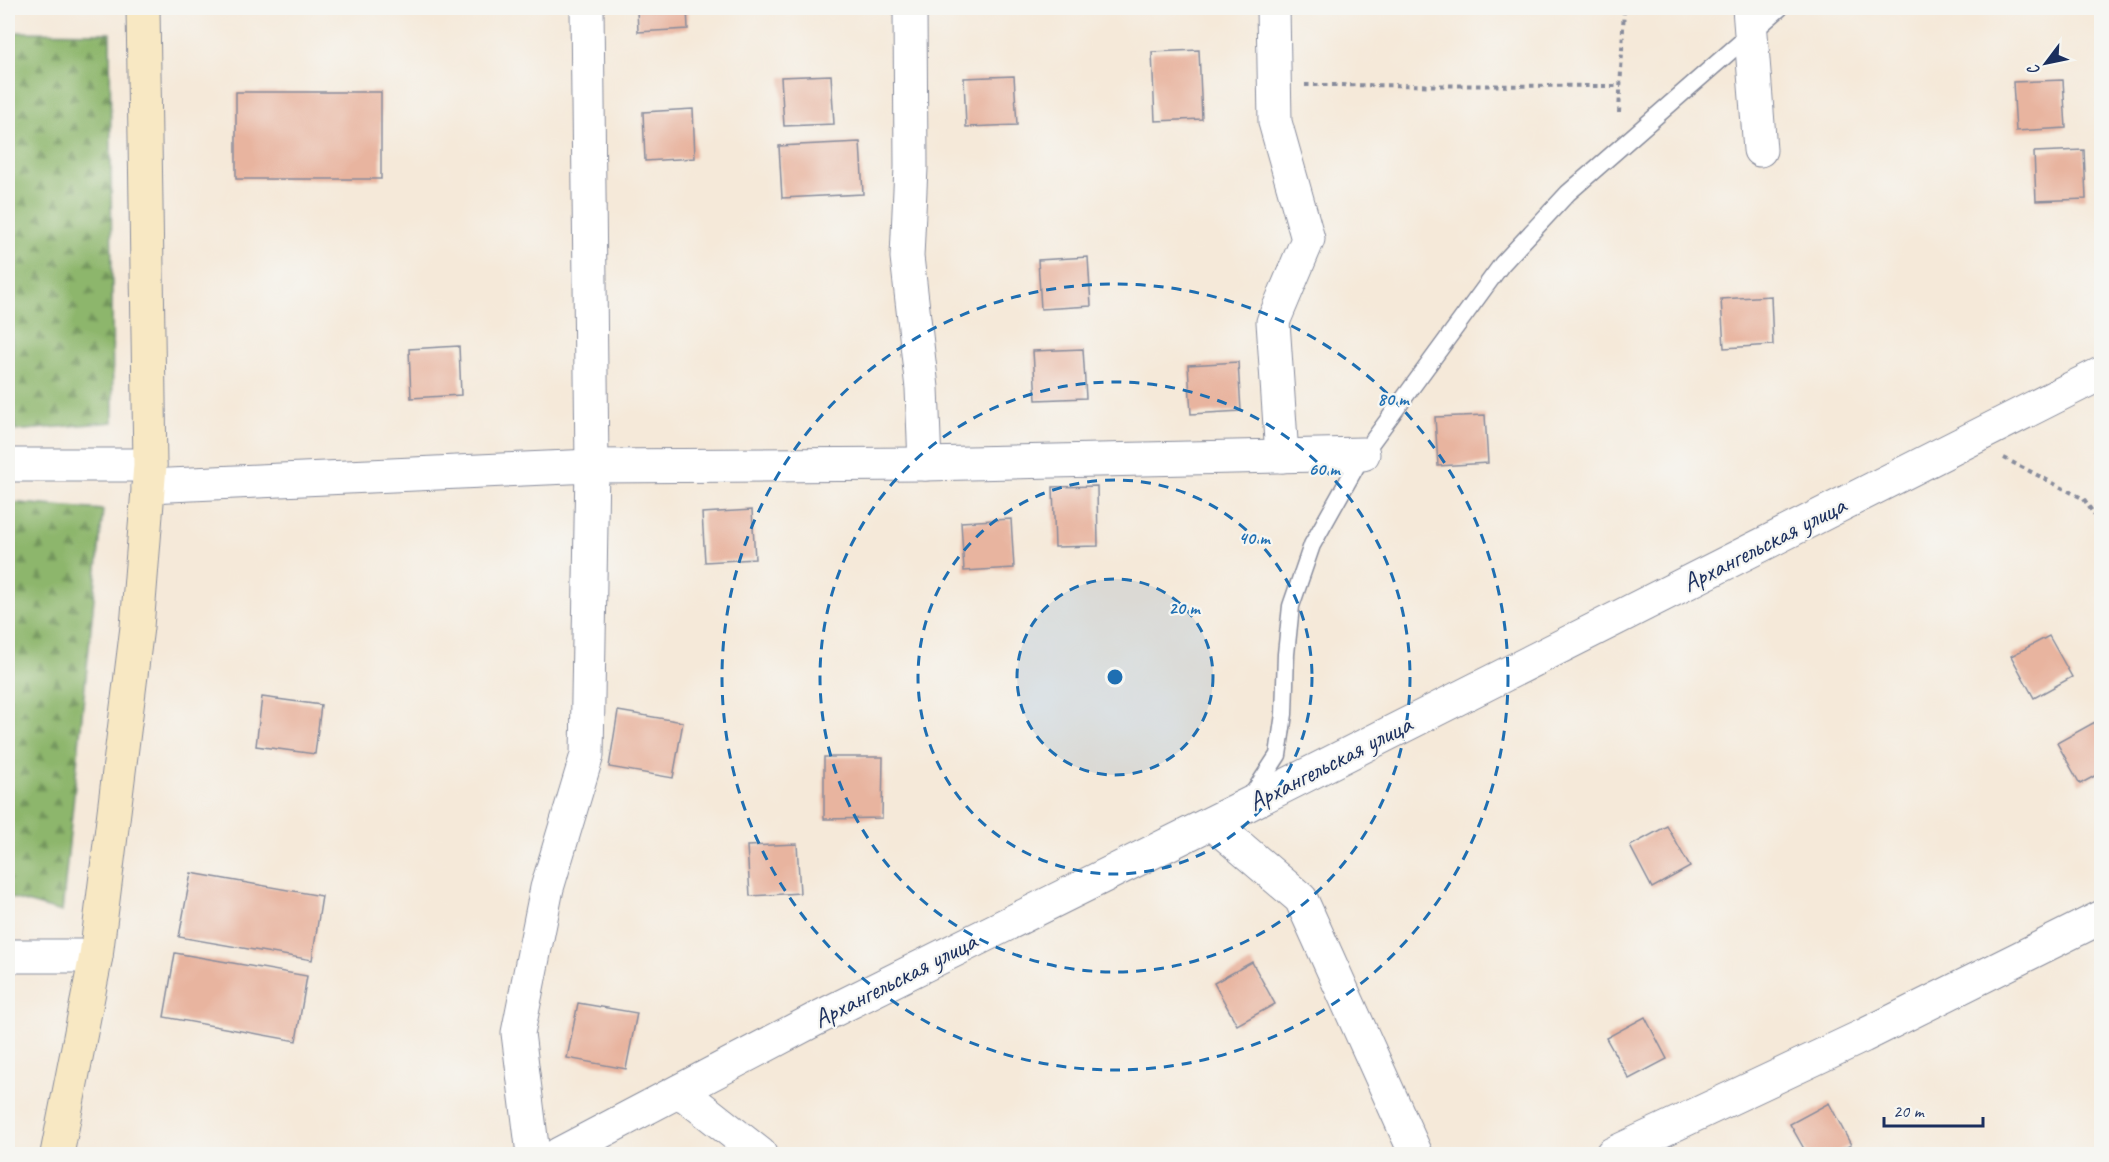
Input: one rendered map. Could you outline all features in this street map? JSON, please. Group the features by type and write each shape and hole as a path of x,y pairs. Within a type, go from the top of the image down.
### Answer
{"main road":[{"path":"57,1155 96,956 136,627 149,476 143,8"}],"street":[{"path":"532,1155 518,1033 547,888 587,755 592,466 587,8"},
{"path":"910,8 910,167 907,257 922,388 925,464"},
{"path":"1273,8 1275,122 1308,239 1273,322 1282,456"},
{"path":"1750,20 1760,150"},
{"name":"Архангельская улица","path":"560,1155 814,1020 1212,823 2102,374"},
{"path":"8,465 149,476 592,466 925,464 1363,454"},
{"path":"1212,823 1301,899 1416,1155"},
{"path":"1612,1155 1863,1036 2102,917"},
{"path":"8,956 96,956"},
{"path":"680,1091 760,1155"}],"lane":[{"path":"1245,806 1278,755 1284,714 1286,654 1291,606 1312,545 1363,454 1502,264 1568,194 1618,150 1750,20 1780,8"}],"path":[{"path":"1618,150 1624,8"},
{"path":"1275,85 1621,86"},
{"path":"1968,441 2085,499 2102,527"}],"green space":[{"path":"8,32 110,33 113,422 15,431 8,252"},
{"path":"8,502 103,510 62,912 8,897"}],"building":[{"path":"637,8 687,8 688,29 638,32"},
{"path":"1199,50 1202,119 1155,121 1152,52"},
{"path":"831,75 834,124 784,126 781,77"},
{"path":"1014,76 1017,125 966,127 964,78"},
{"path":"2063,80 2066,128 2016,131 2013,82"},
{"path":"236,92 381,92 381,179 236,179"},
{"path":"693,109 695,158 645,161 643,112"},
{"path":"860,142 863,194 782,198 779,146"},
{"path":"2084,150 2086,199 2036,201 2034,152"},
{"path":"1088,257 1091,306 1041,309 1038,260"},
{"path":"1771,296 1773,345 1724,348 1721,299"},
{"path":"459,346 461,395 411,398 409,349"},
{"path":"1083,349 1086,398 1036,400 1033,351"},
{"path":"1238,362 1241,411 1191,414 1188,365"},
{"path":"1485,415 1488,463 1438,466 1435,417"},
{"path":"1097,486 1098,546 1055,547 1053,487"},
{"path":"752,510 755,559 705,562 702,513"},
{"path":"1011,519 1014,568 964,571 961,522"},
{"path":"2049,636 2072,677 2034,698 2011,656"},
{"path":"262,697 321,705 315,754 256,746"},
{"path":"618,711 683,722 673,778 609,767"},
{"path":"2095,722 2102,734 2102,772 2080,784 2057,743"},
{"path":"824,757 883,757 882,818 824,819"},
{"path":"1667,826 1690,867 1652,888 1630,846"},
{"path":"797,844 800,893 750,896 747,846"},
{"path":"191,873 322,896 312,960 179,937"},
{"path":"175,953 307,976 296,1041 164,1017"},
{"path":"1252,962 1275,1004 1237,1025 1214,983"},
{"path":"578,1003 637,1013 626,1069 567,1058"},
{"path":"1645,1017 1667,1059 1629,1079 1606,1038"},
{"path":"1829,1103 1851,1145 1833,1154 1807,1154 1790,1124"}]}
